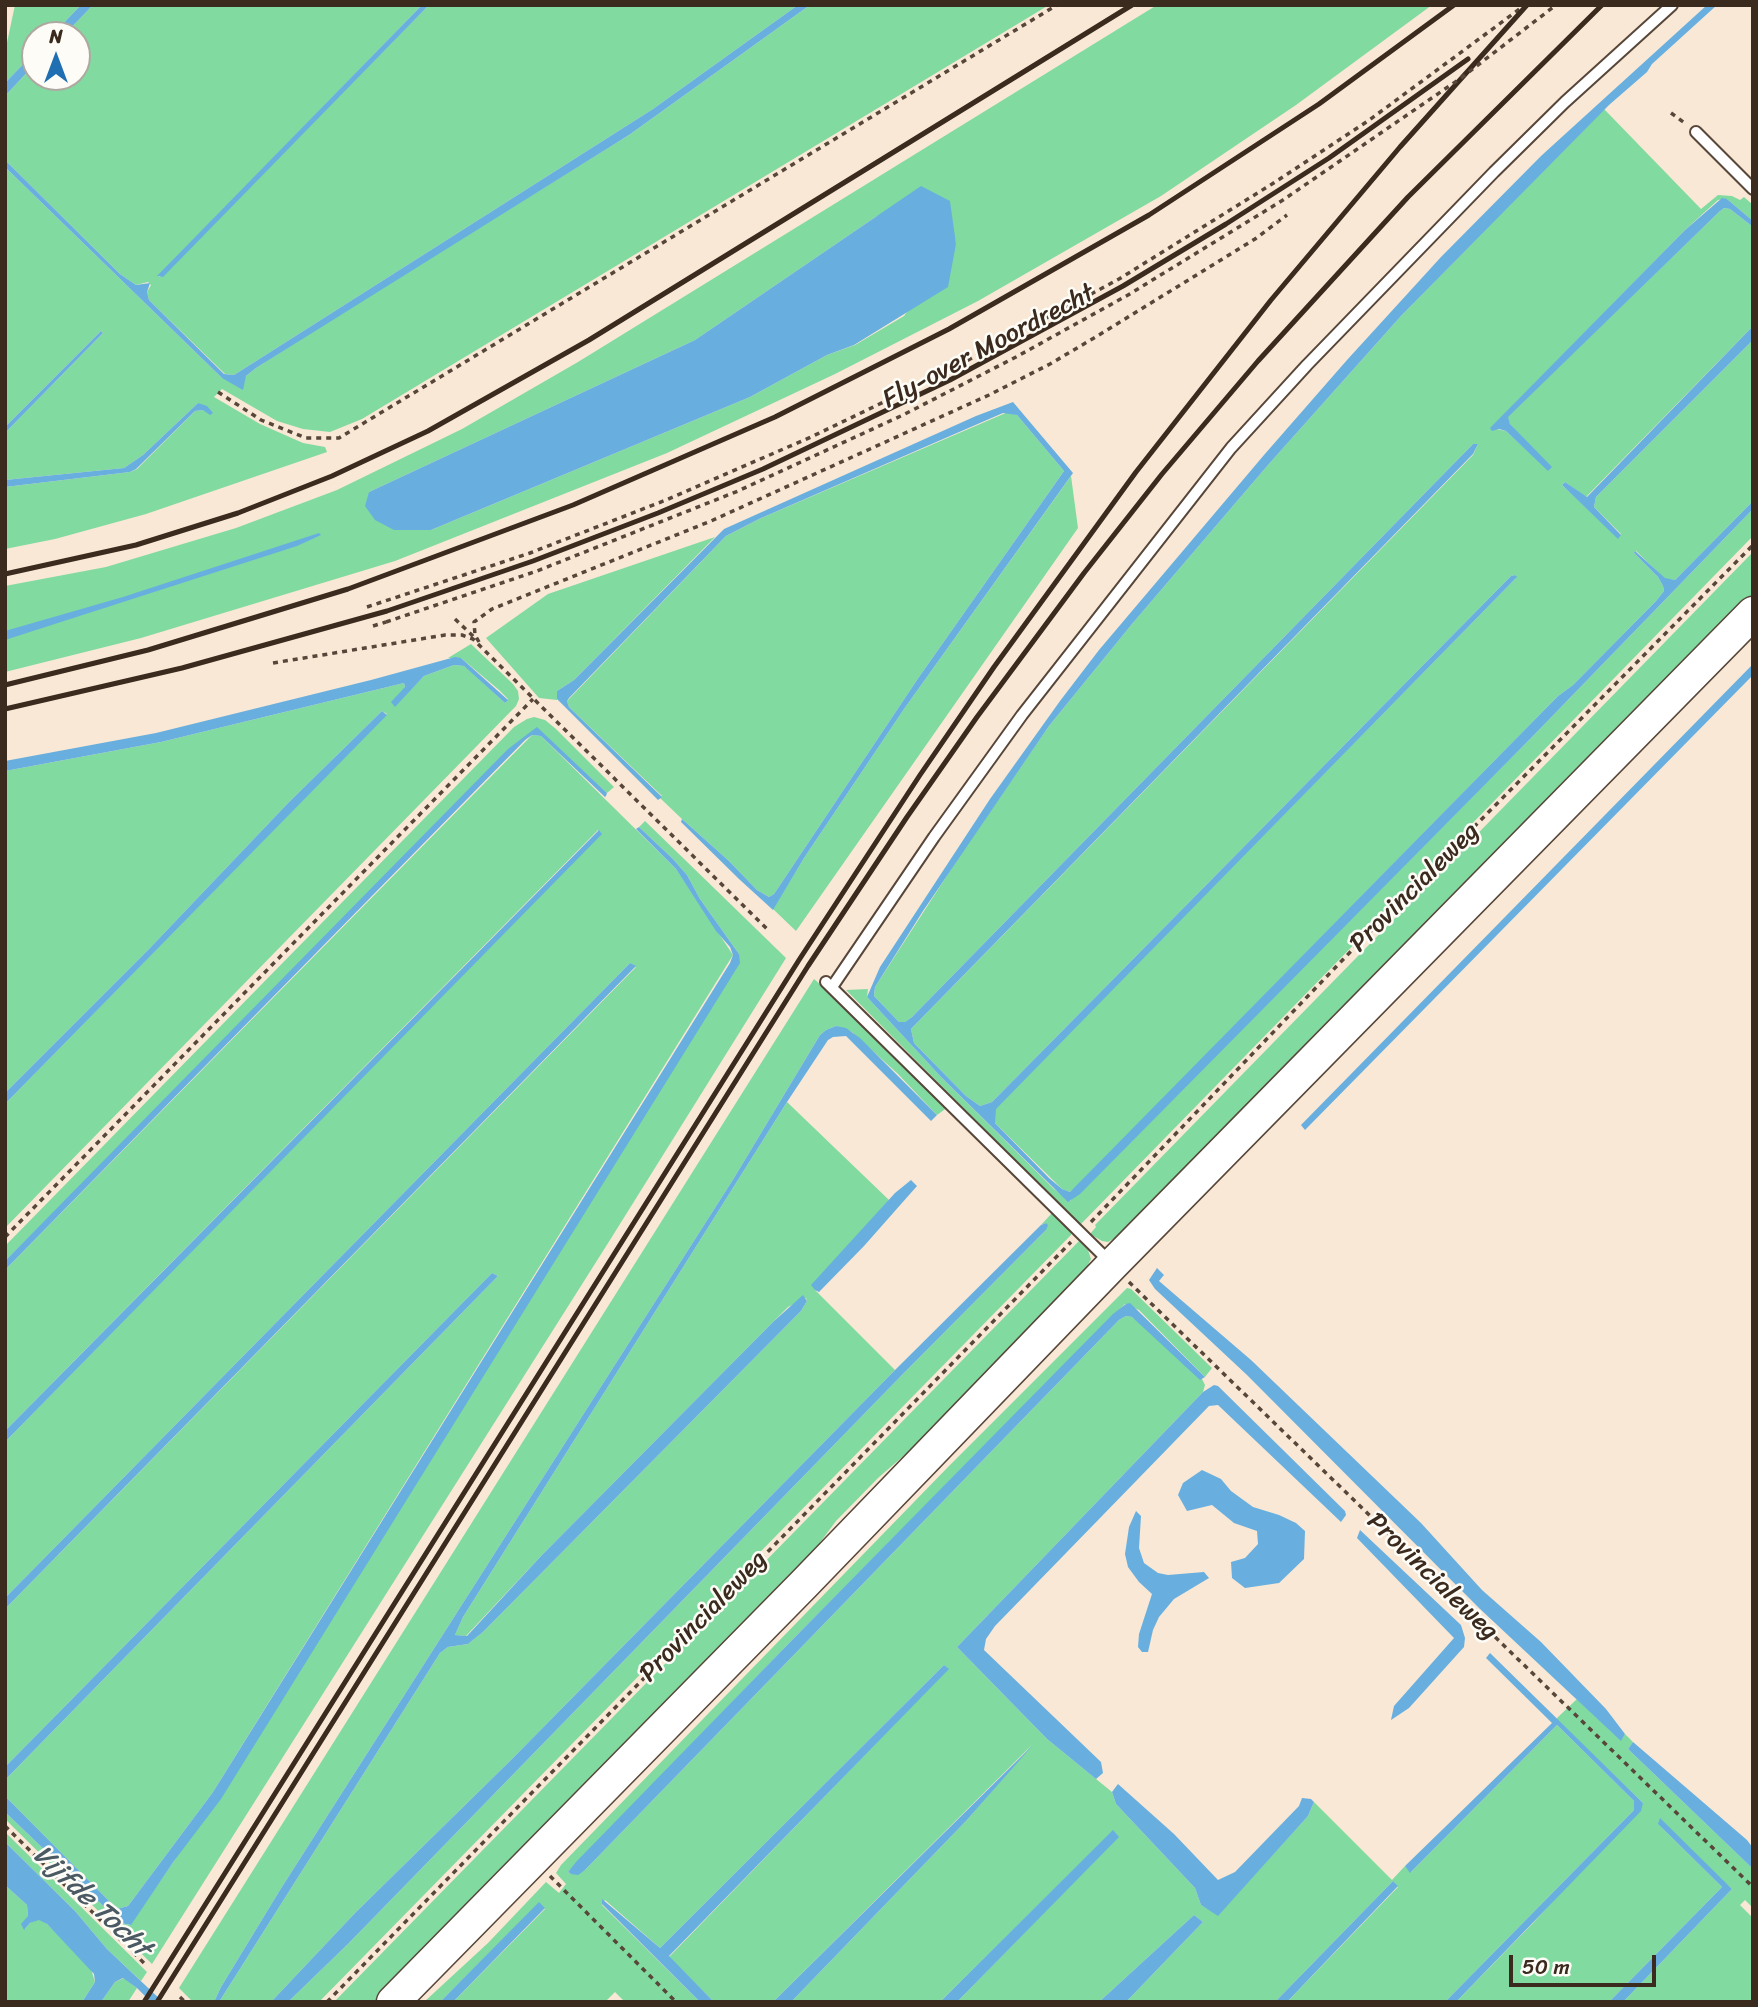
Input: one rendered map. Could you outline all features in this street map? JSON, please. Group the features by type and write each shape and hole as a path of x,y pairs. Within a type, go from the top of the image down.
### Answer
{"main road":[{"name":"Provincialeweg","path":"393,2002 1753,613"}],"lane":[{"path":"1112,1265 829,984 1021,715 1231,448 1307,365 1494,172 1565,102 1672,5"},
{"path":"1696,132 1753,189"}],"path":[{"path":"218,392 261,420 306,438 339,438 1057,5"},
{"path":"367,607 530,553 666,500 811,438 983,353 1129,273 1272,184 1368,121 1525,5"},
{"name":"Fly-over Moordrecht","path":"373,626 537,571 738,491 903,415 992,370 1128,295 1283,200 1451,85 1556,5"},
{"path":"479,642 475,635 474,622 492,609 711,521 989,395 1094,338 1235,251 1287,215"},
{"name":"Provincialeweg","path":"327,2002 1080,1233 1356,946 1753,545"},
{"path":"455,619 768,930"},
{"path":"273,663 445,635 462,635 479,642"},
{"path":"5,1237 533,699"},
{"name":"Provincialeweg","path":"1112,1265 1753,1887"},
{"path":"5,1826 144,1963"},
{"path":"548,1875 676,2002"},
{"path":"180,1997 185,2002"}],"green space":[{"path":"15,5 81,5 66,21 21,21 21,66 5,83 5,52"},
{"path":"93,5 422,5 158,276 160,277 429,5 798,5 653,109 234,375 225,374 149,300 147,292 151,285 148,282 136,285 120,274 5,160 5,96 21,79 21,91 91,91 91,21 78,21"},
{"path":"810,5 1049,5 362,419 330,432 303,429 277,421 222,389 214,397 260,424 303,443 325,447 327,452 146,514 55,539 5,549 5,487 130,472 137,469 195,411 203,410 198,403 143,455 124,468 5,480 5,433 103,333 101,331 5,427 5,167 222,378 243,381 256,368 342,313 629,135"},
{"path":"1157,5 1432,5 1296,105 1161,196 978,301 835,374 667,453 395,561 141,638 5,672 5,586 106,567 236,528 337,490 462,429 578,362","holes":["877,216 952,229 956,244 904,316 855,345 827,355 750,397 431,530 369,492 695,340"]},
{"path":"1604,109 1701,209 1718,195 1732,196 1740,200 1744,197 1753,205 1753,221 1727,199 1718,200 1685,230 1491,428 1506,431 1549,471 1507,417 1719,212 1724,208 1730,209 1753,227 1753,326 1586,497 1565,482 1562,485 1618,538 1621,534 1594,507 1596,497 1753,340 1753,501 1675,580 1665,579 1636,551 1634,553 1658,577 1663,586 1664,591 1656,601 1573,685 1558,696 1075,1188 1070,1192 1062,1189 995,1123 995,1109 1516,578 1515,575 1511,576 992,1102 980,1106 966,1096 914,1043 911,1029 1473,455 1478,444 1473,444 912,1017 905,1022 899,1022 874,996 875,987 959,857 1049,726 1132,624 1268,465 1401,316"},
{"path":"1008,412 1017,415 1064,471 919,677 774,894 769,897 757,890 660,798 662,796 569,707 567,701 726,536 759,519"},
{"path":"1071,476 1078,528 796,931 773,909 904,709"},
{"path":"1753,509 1753,536 1080,1225 846,990 868,989 867,997 941,1077 1054,1189 1070,1201 1535,734"},
{"path":"715,537 574,680 557,691 557,700 539,698 486,638 548,594"},
{"path":"1753,552 1753,596 1133,1227 1108,1242 1090,1234 1095,1225"},
{"path":"471,644 513,684 518,691 516,706 5,1228 5,1104 387,714 382,711 289,802 149,949 5,1093 5,771 161,742 404,683 405,687 395,706 424,676 454,665 464,666 505,703 508,699 461,658 448,658"},
{"path":"534,717 545,720 556,729 614,787 607,793 537,728 5,1261 5,1246 514,727"},
{"path":"532,735 541,736 676,869 733,955 213,1792 128,1906 117,1909 5,1796 6,1779 498,1276 492,1273 5,1767 5,1609 636,967 630,963 5,1598 5,1442 601,833 598,830 5,1431 5,1270"},
{"path":"645,821 786,958 152,1964 5,1819 5,1812 121,1923 130,1925 174,1861 739,954 700,899 687,875 639,827"},
{"path":"814,979 854,1014 948,1107 937,1115 852,1032 836,1026 820,1035 734,1178 280,1890 214,2002 193,2002 179,1988"},
{"path":"787,1102 889,1200 815,1290 895,1370 512,1759 356,1912 271,2002 219,2002 440,1653 448,1647 468,1644 483,1632 801,1311 806,1298 788,1307 541,1556 466,1636 455,1635 463,1617"},
{"path":"1052,1213 1072,1231 1071,1235 319,2002 288,2002 348,1944 1046,1230 1046,1223 1041,1225"},
{"path":"1079,1241 1088,1250 1091,1259 1077,1286 916,1445 878,1478 836,1521 804,1564 377,2002 334,2002"},
{"path":"1127,1288 1212,1368 1205,1377 1139,1310 1125,1304 795,1637 568,1872 571,1874 585,1870 1119,1320 1126,1316 1143,1325 1202,1379 1205,1385 1203,1392 957,1647 1047,1739 1112,1792 1116,1804 1195,1888 1201,1905 1218,1915 1308,1816 1314,1802 1392,1880 1405,1866 1411,1872 1557,1725 1634,1801 1634,1810 1445,2002 1287,2002 1398,1887 1393,1881 1275,2002 1126,2002 1203,1922 1194,1915 1099,2002 957,2002 1118,1837 1113,1831 940,2002 791,2002 966,1821 1032,1745 773,2002 714,2002 669,1957 948,1669 944,1665 660,1948 605,1900 602,1905 700,2002 625,2002 615,1992 605,2002 453,2002 545,1909 539,1903 440,2002 424,2002 488,1943 546,1882 559,1893 566,1884 556,1873 561,1865 949,1466"},
{"path":"1577,1699 1621,1740 1625,1734 1633,1742 1628,1749 1753,1869 1753,1908 1745,1900 1740,1905 1753,1918 1753,2002 1623,2002 1732,1889 1658,1824 1722,1887 1609,2002 1456,2002 1643,1803 1556,1719"},
{"path":"5,1832 147,1972 141,1981 5,1842"},
{"path":"5,1885 27,1905 25,1929 39,1919 91,1969 95,1982 82,2002 5,2002"},
{"path":"124,1978 137,1988 128,2002 101,2002 115,1982"}],"water":[{"path":"81,5 93,5 78,21 66,21"},
{"path":"422,5 429,5 163,277 157,276"},
{"path":"798,5 810,5 629,135 256,368 246,376 243,390 222,378 5,167 5,160 120,274 136,285 150,283 147,292 149,300 224,374 234,375 653,109"},
{"path":"1707,5 1717,5 1609,105 1401,316 1268,465 1132,624 1049,726 923,911 875,987 874,996 899,1022 905,1022 912,1017 1473,444 1478,444 1473,454 911,1029 914,1043 966,1096 980,1106 992,1102 1511,576 1517,577 996,1109 995,1123 1049,1178 1070,1192 1558,696 1573,685 1656,601 1664,591 1663,586 1635,551 1665,578 1675,580 1753,501 1753,509 1535,734 1080,1194 1068,1202 941,1077 867,997 880,967 990,799 1060,701 1099,650 1264,455 1441,257 1541,156"},
{"path":"21,66 21,79 5,96 5,83"},
{"path":"921,186 950,201 956,244 948,287 854,345 827,355 750,397 431,530 394,530 375,520 365,506 369,492 695,340"},
{"path":"1722,198 1727,199 1753,221 1753,227 1730,209 1724,208 1508,417 1510,424 1552,467 1548,471 1506,431 1492,431 1490,428 1685,230"},
{"path":"1753,326 1753,340 1596,497 1594,507 1621,535 1618,539 1562,485 1565,482 1587,497"},
{"path":"101,331 103,333 5,433 5,427"},
{"path":"1013,402 1073,473 904,709 804,858 773,910 681,822 682,819 757,890 769,897 774,894 919,677 1064,471 1017,415 1003,413 759,519 726,536 569,698 569,707 662,797 658,800 557,699 557,691 574,680 724,529"},
{"path":"198,403 207,406 213,413 210,415 203,410 195,411 130,472 5,487 5,480 124,468 143,455"},
{"path":"319,533 321,535 297,546 5,640 5,631 123,597"},
{"path":"455,657 461,658 508,700 505,703 464,666 454,665 424,676 395,707 391,702 405,687 404,683 161,742 5,771 5,761 156,733"},
{"path":"1753,664 1753,675 1305,1130 1301,1125"},
{"path":"382,711 387,715 5,1104 5,1093 149,949 289,802"},
{"path":"537,727 607,793 606,796 541,736 532,735 525,740 5,1270 5,1261 508,749"},
{"path":"639,827 687,875 700,899 739,954 740,963 221,1799 174,1861 131,1925 121,1923 5,1812 5,1796 117,1909 128,1906 213,1792 730,963 733,955 730,947 716,931 676,869 636,829"},
{"path":"599,830 602,834 5,1442 5,1431"},
{"path":"630,963 636,966 5,1609 5,1598"},
{"path":"836,1026 846,1028 860,1038 937,1115 931,1121 846,1036 828,1040 463,1617 455,1635 467,1636 541,1556 803,1295 807,1301 801,1311 483,1632 468,1644 448,1647 440,1653 219,2002 214,2002 280,1890 734,1178 820,1035"},
{"path":"911,1180 917,1186 819,1292 815,1290 811,1285 895,1193"},
{"path":"1046,1223 1046,1230 348,1944 288,2002 271,2002 356,1912 512,1759 895,1370"},
{"path":"1157,1268 1164,1275 1159,1281 1251,1360 1421,1523 1482,1590 1541,1642 1606,1709 1625,1734 1621,1741 1479,1608 1247,1375 1155,1289 1149,1280"},
{"path":"492,1273 498,1276 5,1780 5,1767"},
{"path":"1130,1303 1205,1377 1200,1380 1132,1317 1126,1316 1119,1320 585,1870 578,1875 568,1872 1113,1314"},
{"path":"1214,1385 1345,1511 1346,1515 1341,1522 1218,1405 1209,1406 995,1626 986,1639 984,1650 1101,1762 1103,1773 1096,1779 1047,1739 957,1647 1203,1392"},
{"path":"1202,1470 1221,1479 1231,1491 1253,1507 1279,1515 1305,1531 1304,1559 1279,1583 1245,1588 1232,1578 1231,1562 1245,1558 1258,1544 1257,1531 1234,1523 1212,1505 1187,1511 1178,1495 1183,1483"},
{"path":"1136,1511 1141,1516 1139,1548 1144,1563 1158,1573 1168,1575 1204,1572 1209,1578 1174,1599 1159,1617 1148,1652 1142,1652 1138,1647 1139,1634 1152,1594 1128,1567 1125,1554 1129,1527"},
{"path":"1360,1530 1461,1625 1465,1638 1464,1647 1409,1708 1391,1720 1394,1706 1454,1638 1357,1538"},
{"path":"1490,1653 1643,1803 1641,1811 1456,2002 1445,2002 1634,1810 1634,1801 1557,1725 1410,1873 1405,1866 1552,1723 1486,1658"},
{"path":"944,1665 949,1669 669,1956 714,2002 700,2002 602,1904 602,1899 660,1948"},
{"path":"1633,1742 1747,1840 1753,1848 1753,1869 1628,1749"},
{"path":"1033,1745 966,1821 791,2002 773,2002"},
{"path":"1118,1784 1174,1834 1218,1880 1235,1872 1299,1806 1302,1798 1314,1802 1308,1816 1218,1916 1201,1905 1195,1888 1116,1804 1112,1792"},
{"path":"1660,1818 1732,1889 1623,2002 1609,2002 1722,1887 1658,1824"},
{"path":"1113,1830 1119,1837 957,2002 940,2002"},
{"path":"5,1842 75,1911 107,1949 163,2002 151,2002 123,1978 115,1982 101,2002 82,2002 95,1982 94,1974 47,1924 39,1920 30,1923 24,1930 21,1924 28,1916 27,1905 5,1885"},
{"path":"1393,1881 1398,1886 1287,2002 1275,2002"},
{"path":"539,1902 545,1908 453,2002 440,2002"},
{"path":"1194,1915 1203,1922 1126,2002 1099,2002"}],"railway":[{"path":"5,574 136,545 238,513 332,476 428,431 589,340 1132,5"},
{"path":"5,685 148,650 348,589 573,505 775,417 949,329 1149,215 1319,104 1454,5"},
{"path":"144,2002 799,960 994,667 1136,472 1271,300 1400,147 1527,5"},
{"path":"157,2002 808,966 977,717 1162,474 1258,361 1408,197 1602,5"},
{"path":"5,709 182,668 387,611 533,561 763,469 950,380 1123,286 1329,158 1468,59"}],"water label":[{"name":"Vijfde Tocht","path":"91,1902"}]}
